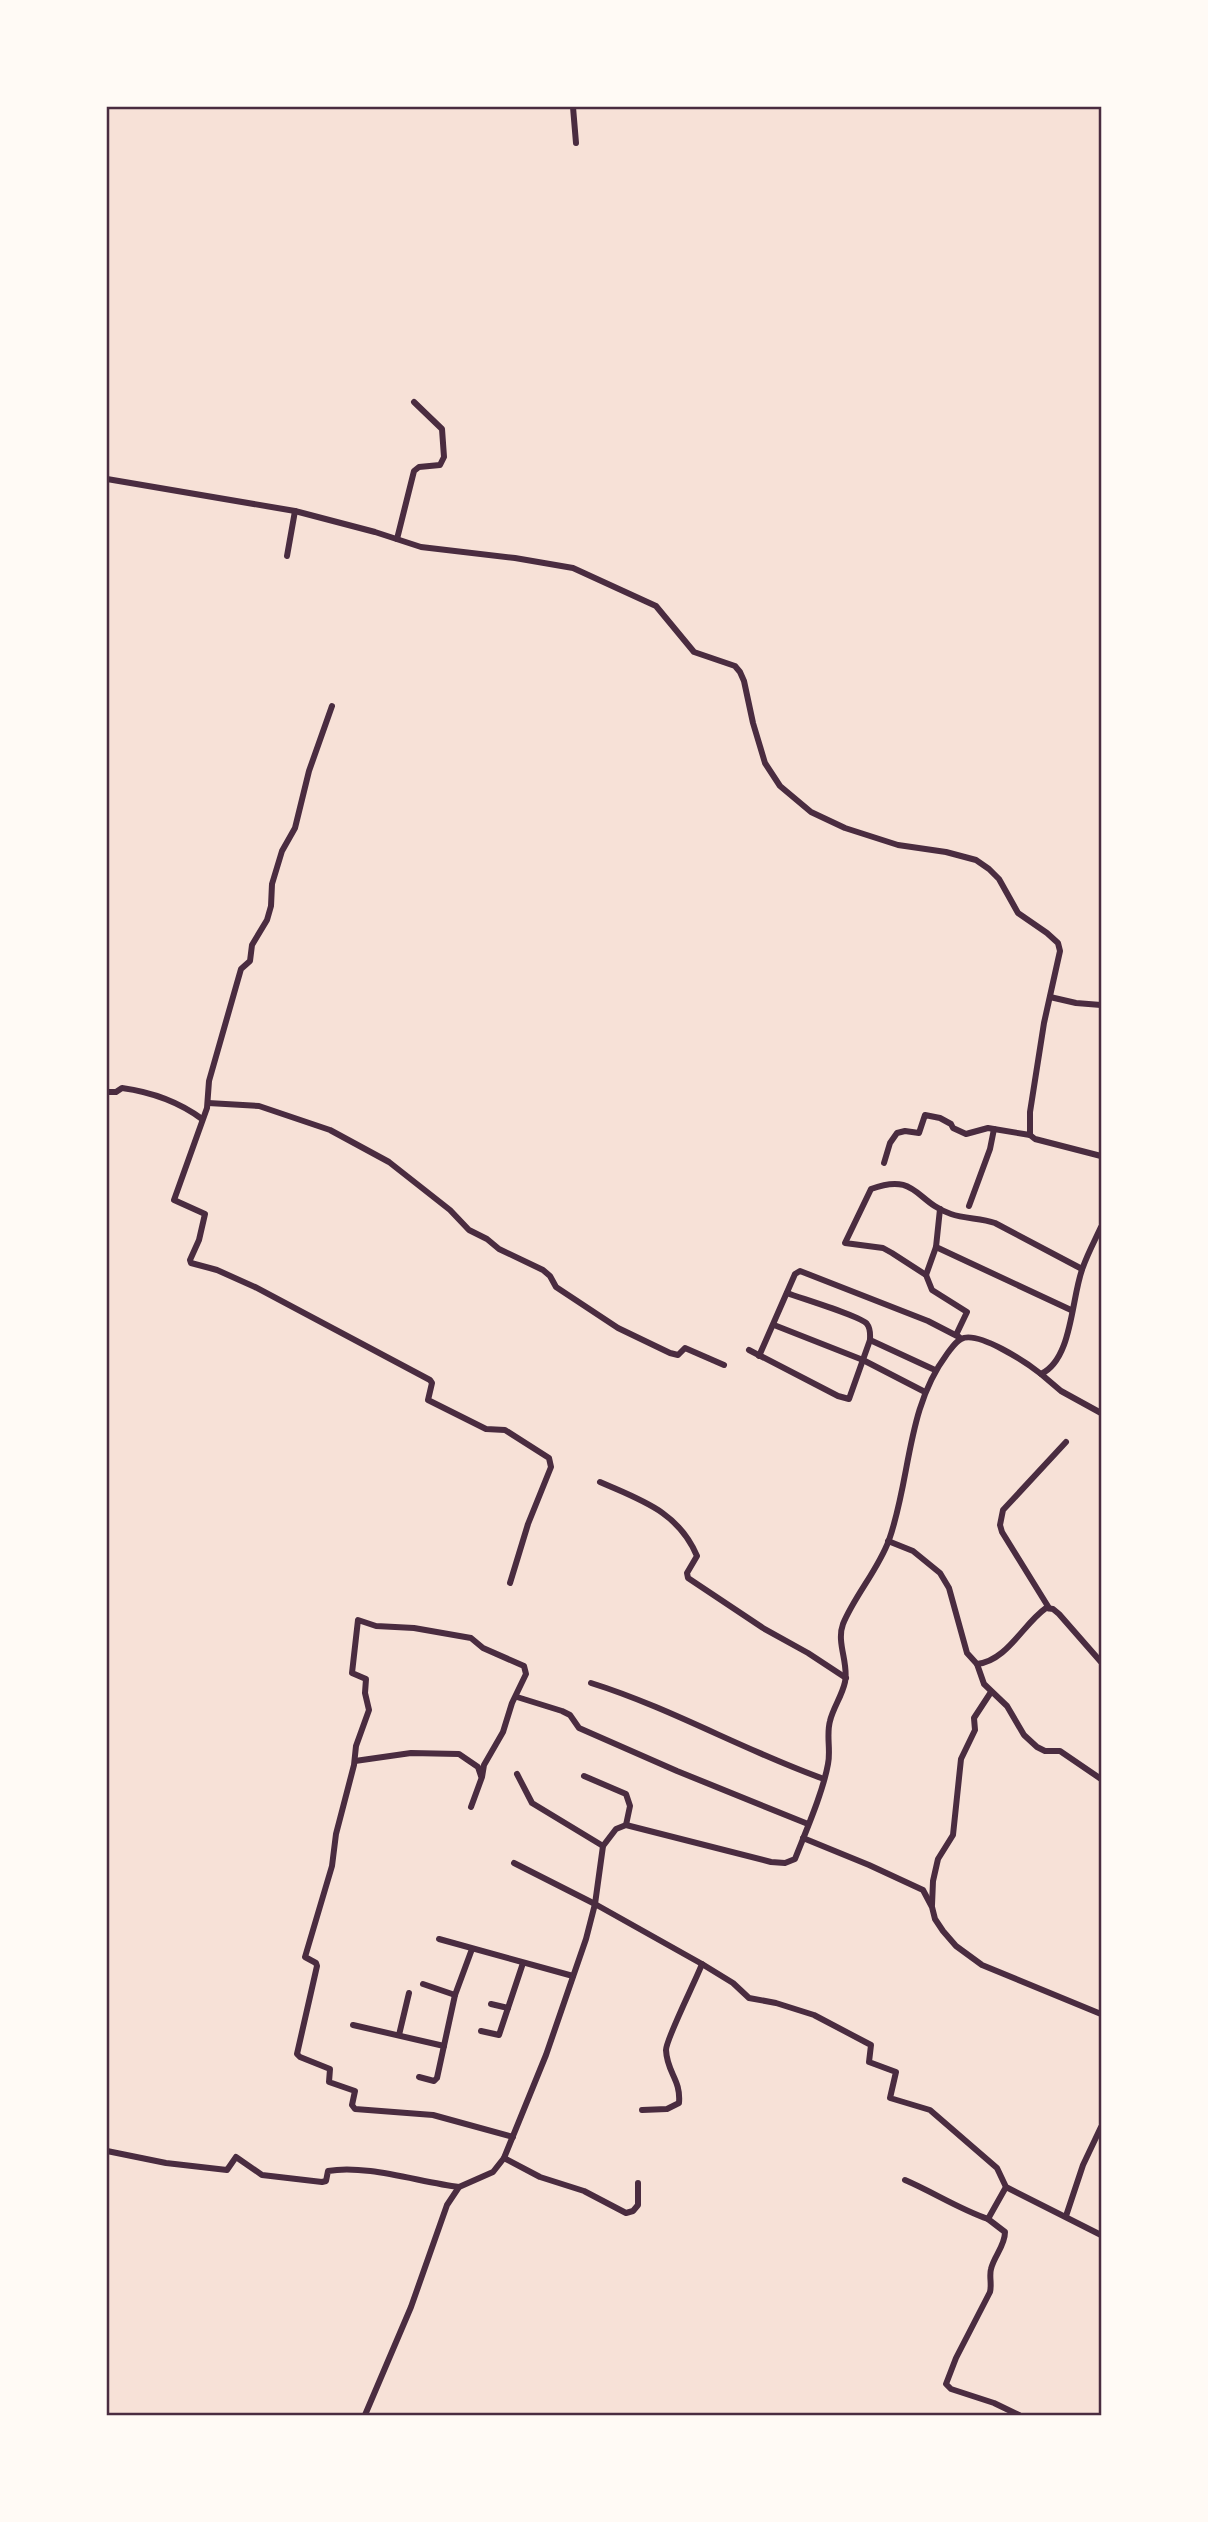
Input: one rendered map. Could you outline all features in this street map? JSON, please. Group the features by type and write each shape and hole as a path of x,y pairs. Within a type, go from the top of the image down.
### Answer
{"street":[{"path":"573,107 576,143"},
{"path":"397,539 414,471 419,467 440,465 444,457 442,429 414,402"},
{"path":"107,479 295,512 421,547 573,568 656,606 694,652 735,666 740,672 765,763 780,786 811,811 845,828 898,845 946,852 976,860 999,879 1018,913 1058,943 1060,951 1030,1112 1030,1135"},
{"path":"287,556 295,512"},
{"path":"332,706 309,771 295,828 282,850 272,884 267,920 252,945 251,959 241,969 209,1081 208,1103 174,1198 205,1213 199,1240 190,1262 217,1270 255,1287 430,1380 432,1382 428,1400 486,1429 505,1430 549,1458 551,1467 528,1524 510,1583"},
{"path":"1050,997 1101,1005"},
{"path":"107,1092 116,1092 122,1088 150,1094 184,1106 202,1119"},
{"path":"208,1103 259,1106 330,1130 389,1162 450,1210 469,1230 499,1249 543,1270 556,1287 618,1328 670,1353 678,1355 685,1348 724,1365"},
{"path":"884,1163 890,1143 897,1133 919,1133 925,1115 940,1118 966,1134 995,1129 1030,1135 1035,1139 1101,1156"},
{"path":"969,1206 995,1129"},
{"path":"107,2151 166,2163 227,2170 236,2157 262,2175 322,2182 326,2181 328,2171 352,2168 459,2187 493,2172 504,2158 546,2055 595,1904 603,1846 616,1829 626,1825 771,1862 785,1863 795,1859 824,1779 828,1763 829,1724 846,1678 841,1645 844,1623 888,1542 897,1512 910,1441 925,1392 935,1370 959,1337 967,1312 932,1290 926,1275 883,1248 847,1244 845,1241 857,1221 867,1191 877,1186 903,1184 952,1215 995,1223 1082,1269"},
{"path":"926,1275 936,1247 940,1209"},
{"path":"1041,1374 1055,1364 1063,1350 1082,1269 1101,1227"},
{"path":"936,1247 1071,1310"},
{"path":"759,1356 798,1271 805,1272 928,1321 959,1337 973,1336 987,1342 1032,1367 1060,1391 1101,1413"},
{"path":"749,1350 847,1399 851,1396 870,1340 867,1322 787,1293"},
{"path":"774,1325 863,1360 925,1392"},
{"path":"870,1340 935,1370"},
{"path":"1066,1442 1003,1510 1000,1518 1002,1532 1049,1608 1059,1614 1101,1662"},
{"path":"600,1482 645,1500 660,1510 681,1531 697,1556 687,1573 688,1578 763,1628 846,1678"},
{"path":"888,1542 913,1551 940,1573 949,1588 968,1653 977,1664 981,1678 991,1692 1007,1706 1024,1735 1037,1748 1060,1751 1101,1779"},
{"path":"977,1664 991,1660 1014,1641 1037,1615 1049,1608"},
{"path":"471,1807 484,1765 503,1732 512,1703 526,1674 524,1666 483,1647 471,1638 414,1628 376,1626 358,1620 352,1673 366,1679 365,1693 369,1710 356,1746 355,1761 336,1834 332,1866 304,1957 317,1966 297,2054 329,2067 329,2082 355,2091 352,2105 355,2109 433,2115 513,2137"},
{"path":"591,1683 789,1767 824,1779"},
{"path":"932,1907 933,1881 938,1859 953,1835 961,1759 975,1730 974,1718 991,1692"},
{"path":"517,1697 562,1711 570,1715 579,1728 808,1824"},
{"path":"355,1761 411,1753 458,1754 478,1767 482,1777"},
{"path":"517,1774 532,1803 603,1846"},
{"path":"584,1776 626,1794 630,1806 626,1825"},
{"path":"803,1838 923,1890 943,1931 957,1946 982,1965 1101,2014"},
{"path":"514,1863 595,1904 702,1964 733,1983 749,1998 814,2015 871,2045 869,2062 896,2072 890,2098 930,2110 992,2162 1006,2187 1101,2235"},
{"path":"439,1939 573,1976"},
{"path":"419,2077 436,2081 455,1995 472,1949"},
{"path":"481,2031 499,2035 523,1963"},
{"path":"642,2110 667,2109 679,2103 679,2085 668,2065 666,2046 702,1964"},
{"path":"423,1984 455,1995"},
{"path":"399,2035 410,1993"},
{"path":"491,2004 508,2008"},
{"path":"353,2025 444,2046"},
{"path":"1066,2216 1083,2165 1101,2127"},
{"path":"504,2158 540,2177 584,2190 626,2213 638,2205 638,2183"},
{"path":"905,2180 939,2195 969,2213 988,2219 1005,2232 990,2271 990,2292 956,2358 946,2384 951,2389 994,2403 1018,2415"},
{"path":"365,2415 411,2307 447,2205 459,2187"},
{"path":"988,2219 1006,2187"}]}
